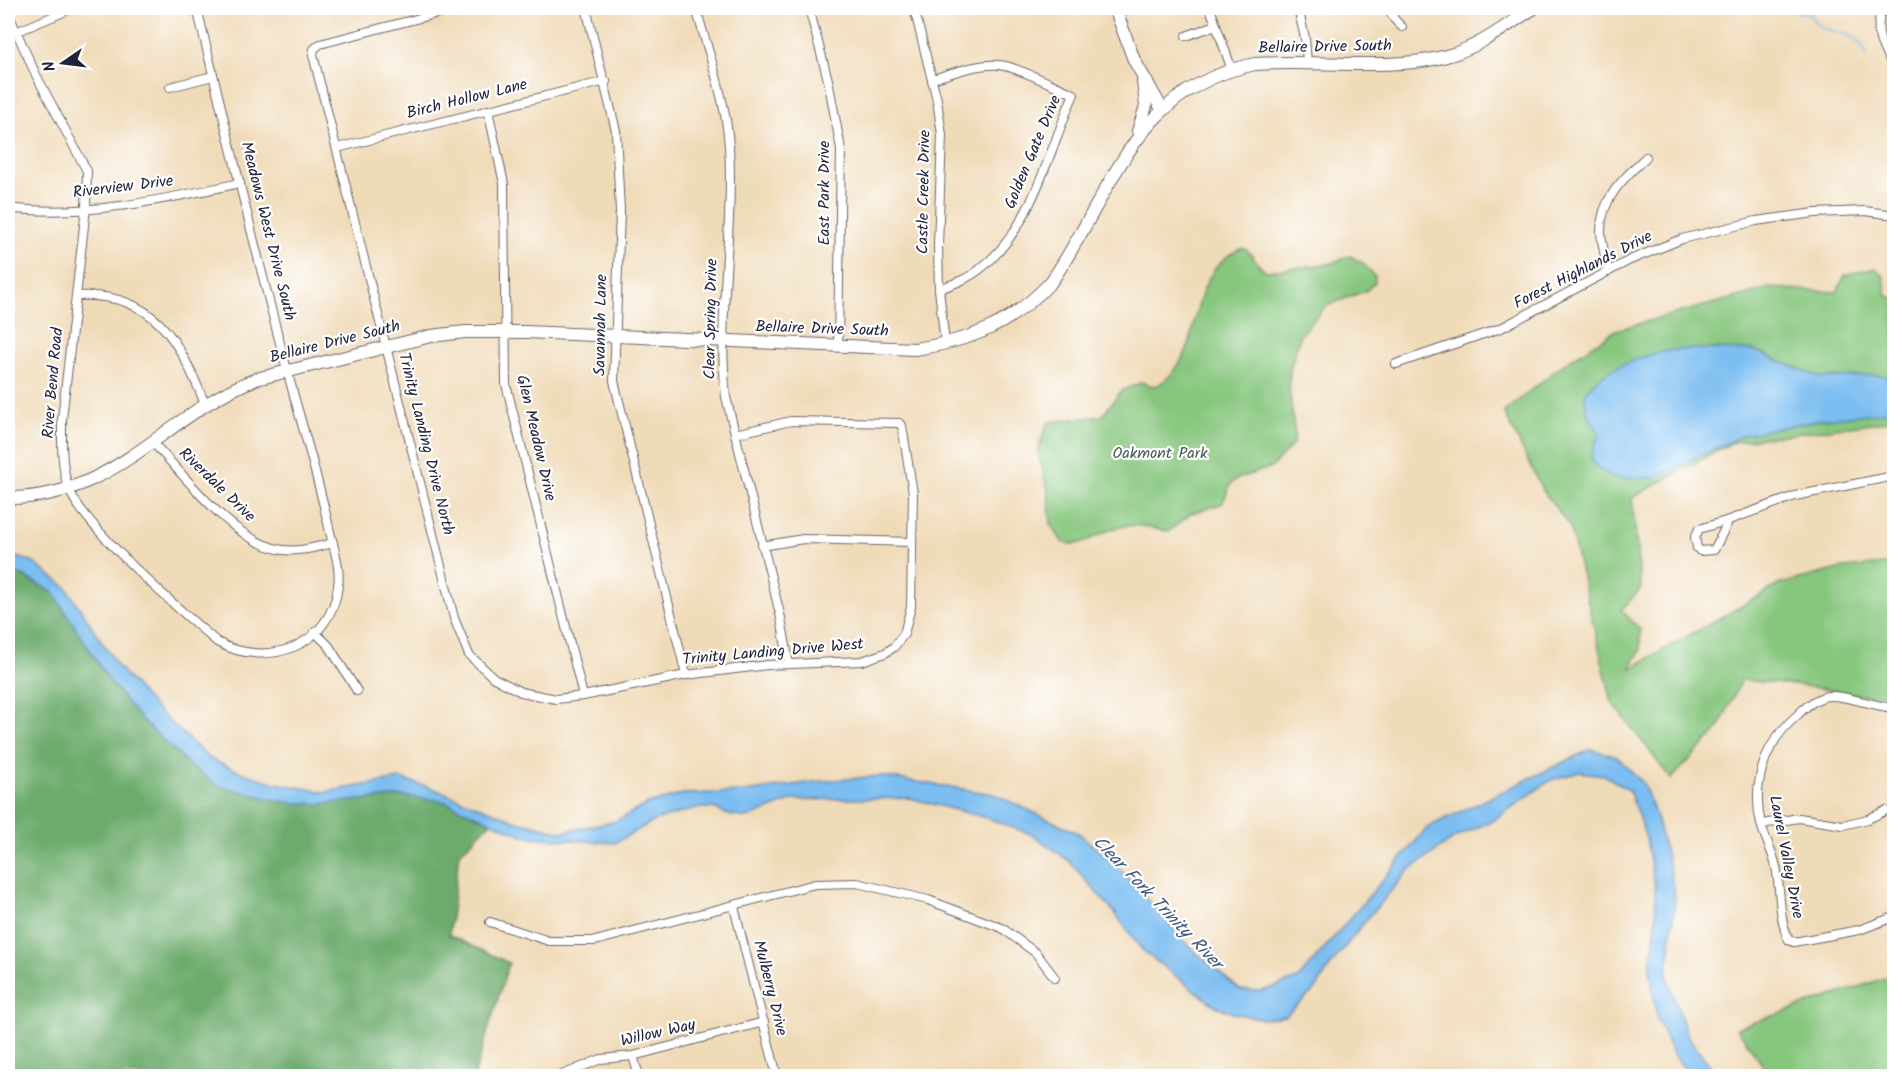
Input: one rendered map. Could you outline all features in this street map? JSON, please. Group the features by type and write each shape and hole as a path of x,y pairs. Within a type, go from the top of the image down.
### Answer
{"street":[{"path":"16,32 73,8"},
{"name":"Meadows West Drive South","path":"197,8 339,574 337,593 324,622 315,632"},
{"name":"Trinity Landing Drive North","path":"458,8 317,46 313,55 454,618 469,655 494,678 520,692 556,699 583,696"},
{"name":"Savannah Lane","path":"586,8 606,81 616,131 620,186 613,369 622,420 686,675"},
{"name":"Clear Spring Drive","path":"696,8 729,143 730,187 723,366 726,397 781,618 789,664"},
{"name":"East Park Drive","path":"809,8 828,80 841,149 838,346"},
{"name":"Castle Creek Drive","path":"914,8 932,79 942,135 939,289 945,344"},
{"path":"1115,8 1142,76 1162,109"},
{"path":"1210,8 1232,70"},
{"path":"1298,8 1305,38 1307,63"},
{"path":"1389,8 1394,19 1402,27"},
{"path":"1882,8 1877,25 1881,49 1894,66"},
{"name":"Bellaire Drive South","path":"8,498 26,498 69,489 102,476 153,443 205,404 232,388 287,370 385,345 431,336 504,331 915,349 945,344 991,329 1035,298 1057,273 1105,187 1136,140 1162,109 1189,90 1232,70 1256,64 1407,62 1436,59 1480,42 1526,10"},
{"name":"River Bend Road","path":"8,13 84,162 88,180 62,419 62,452 69,489 88,519 217,642 242,653 274,654 301,644 315,632"},
{"path":"1186,36 1216,25"},
{"name":"Golden Gate Drive","path":"932,79 967,69 993,65 1006,66 1074,94 1032,198 1013,232 981,268 939,289"},
{"path":"171,87 213,76"},
{"path":"1136,140 1146,106 1142,76"},
{"name":"Birch Hollow Lane","path":"337,147 606,81"},
{"name":"Glen Meadow Drive","path":"488,110 504,184 506,384 583,696"},
{"path":"1608,272 1601,230 1605,207 1621,181 1647,157"},
{"name":"Riverview Drive","path":"8,208 49,210 129,205 240,183"},
{"name":"Forest Highlands Drive","path":"1396,364 1501,328 1608,272 1682,239 1756,221 1815,213 1865,211 1894,215"},
{"path":"76,296 122,300 154,317 184,353 205,404"},
{"path":"735,434 791,421 899,423 903,429 913,493 911,542 803,539 762,546"},
{"name":"Riverdale Drive","path":"153,443 219,512 244,534 281,549 302,550 333,543"},
{"path":"1729,520 1714,550 1700,551 1697,548 1695,537 1699,529 1795,496 1894,476"},
{"name":"Trinity Landing Drive West","path":"583,696 686,675 789,664 862,661 894,647 904,634 911,608 911,542"},
{"path":"315,632 329,646 357,691"},
{"name":"Laurel Valley Drive","path":"1894,708 1865,705 1833,696 1824,697 1807,706 1782,730 1767,754 1758,789 1762,824 1776,865 1789,940 1794,942 1859,930 1894,917"},
{"path":"1762,824 1799,818 1843,825 1885,811"},
{"path":"490,922 549,941 573,944 629,934 825,883 857,883 893,890 1002,928 1036,953 1055,978"},
{"name":"Mulberry Drive","path":"734,907 777,1077"},
{"name":"Willow Way","path":"560,1077 602,1059 633,1056 764,1022"},
{"path":"633,1056 639,1077"}],"green space":[{"name":"Oakmont Park","path":"1243,248 1266,271 1329,264 1350,256 1363,263 1375,277 1375,282 1367,290 1326,306 1300,335 1290,369 1289,387 1295,437 1292,445 1272,467 1231,483 1222,504 1192,513 1169,531 1127,526 1112,529 1077,544 1062,542 1051,524 1048,491 1038,451 1047,424 1102,416 1121,391 1142,382 1153,386 1171,375 1188,347 1200,300 1211,274 1230,254"},
{"path":"1876,268 1884,277 1886,295 1894,299 1894,420 1733,442 1632,498 1641,589 1621,610 1640,629 1640,650 1630,669 1780,584 1843,568 1894,563 1894,700 1804,686 1741,680 1718,730 1671,779 1612,702 1570,527 1542,489 1504,412 1565,363 1616,330 1770,288 1837,292 1845,275"},
{"path":"8,568 53,592 111,683 140,718 192,767 319,804 403,796 443,801 491,822 459,854 449,935 509,963 474,1076 8,1076"},
{"path":"1894,975 1894,1076 1770,1076 1737,1028"}],"water":[{"path":"1753,350 1821,378 1880,375 1894,379 1894,411 1824,419 1743,435 1654,478 1613,478 1594,465 1591,458 1599,432 1588,413 1585,399 1591,386 1599,378 1633,360 1666,351"},
{"path":"8,555 31,561 66,587 119,668 153,706 210,759 243,773 275,783 325,792 400,779 429,787 517,821 562,832 616,821 648,804 683,794 745,792 813,782 879,776 994,794 1078,833 1113,862 1192,949 1240,990 1262,991 1298,979 1428,827 1591,749 1617,757 1643,783 1654,811 1669,864 1675,898 1667,976 1687,1035 1718,1076 1690,1076 1672,1053 1657,1018 1650,970 1656,924 1655,888 1646,838 1629,790 1604,775 1579,772 1551,780 1492,821 1456,837 1408,871 1362,925 1328,969 1316,989 1285,1016 1264,1019 1233,1013 1214,1005 1143,951 1114,912 1069,861 1033,835 987,818 909,798 793,800 747,818 728,815 714,808 697,808 654,821 615,843 527,837 443,801 403,796 319,804 284,802 219,786 192,767 140,718 111,683 53,592 8,568"}],"waterway":[{"path":"1794,8 1800,13 1809,13 1817,24 1824,28 1851,37 1857,41 1867,56"}],"water label":[{"name":"Clear Fork Trinity River","path":"1157,903"}]}
